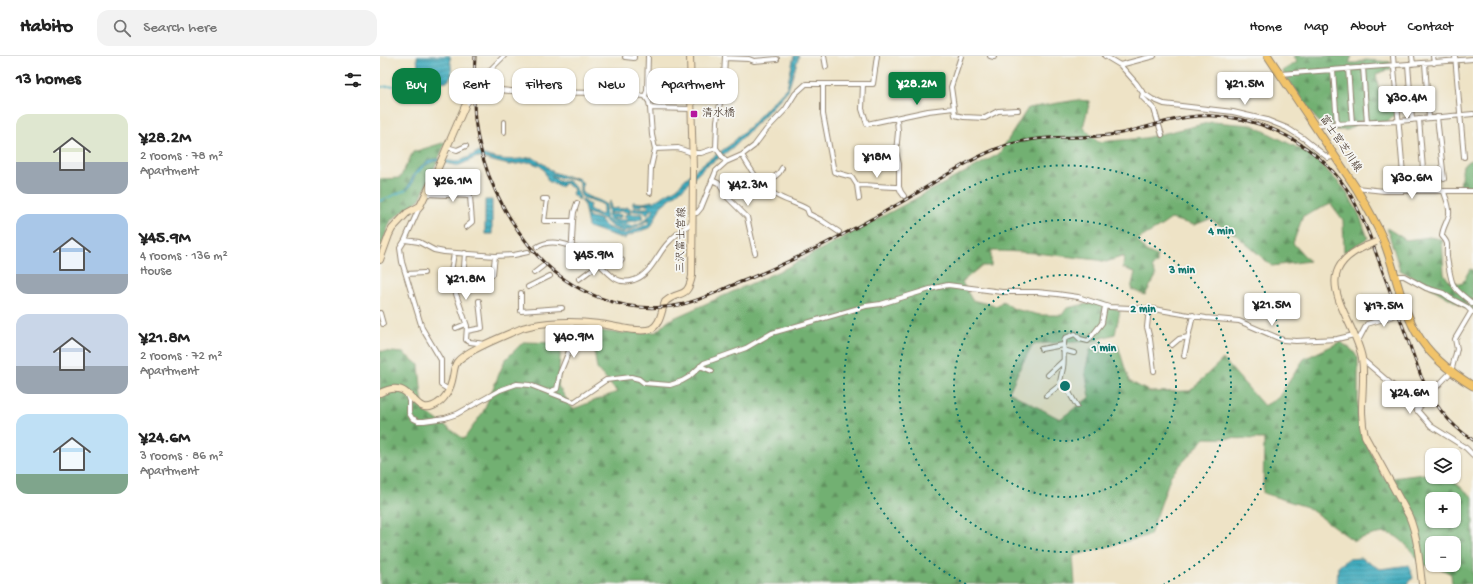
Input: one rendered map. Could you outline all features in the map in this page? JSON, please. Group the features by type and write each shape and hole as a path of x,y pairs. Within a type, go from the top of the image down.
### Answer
{"main road":[{"name":"三沢富士宮線","path":"406,392 417,403 424,407 436,405 444,398 449,390 457,362 468,352 530,325 550,322 597,323 642,330 651,329 656,325 665,302 683,294 688,290 692,276 693,222 690,56"},
{"name":"富士宮芝川線","path":"1268,56 1369,210 1395,276 1407,312 1416,331 1431,353 1451,372 1473,386"},
{"path":"380,260 392,229 407,213 420,206 465,106"},
{"path":"1380,241 1366,246 1344,258 1337,272 1335,287 1339,302 1356,338 1362,359 1363,374 1361,412 1365,436 1412,522 1417,541 1422,584"},
{"path":"380,393 392,388 398,388 406,392"}],"street":[{"path":"492,68 504,56"},
{"path":"625,58 634,58 634,56"},
{"path":"645,96 647,91 648,56"},
{"path":"824,56 826,67"},
{"path":"693,213 697,213 701,208 708,194 716,171 726,162 742,155 754,146 785,110 794,94 800,88 806,84 873,84 877,56"},
{"path":"961,56 952,79 951,87 955,115 985,118 998,111 1018,110"},
{"path":"1105,56 1120,65 1136,83 1143,94 1142,97 1154,109 1162,135"},
{"path":"1134,56 1134,61"},
{"path":"1120,65 1154,56"},
{"path":"1393,56 1404,186"},
{"path":"1412,56 1410,64 1412,120"},
{"path":"1433,56 1434,62"},
{"path":"1455,56 1464,157"},
{"path":"726,162 717,150 717,121 724,79 725,57 749,59 754,61 777,59"},
{"path":"1280,74 1473,59"},
{"path":"1425,63 1429,118"},
{"path":"1362,67 1367,123"},
{"path":"1348,68 1352,123"},
{"path":"1333,70 1337,124"},
{"path":"823,84 823,114 834,172 852,177 857,185 859,199"},
{"path":"863,84 862,109 867,124 928,111 954,108"},
{"path":"504,91 607,93 645,96"},
{"path":"1143,94 1164,104 1233,112 1267,120 1286,128 1303,138 1328,158 1335,156"},
{"path":"645,96 649,102 652,135 655,149 651,167 650,193"},
{"path":"650,108 691,109"},
{"path":"1315,126 1399,121 1473,114"},
{"path":"1437,117 1444,179"},
{"path":"896,119 898,132 896,152 899,164 899,186 904,196"},
{"path":"1419,119 1424,182"},
{"path":"504,122 504,132"},
{"path":"447,147 457,150 466,146"},
{"path":"655,149 678,148 692,153 717,150"},
{"path":"742,155 754,175 764,186 775,194 807,209 809,214 839,232"},
{"path":"764,186 779,173 782,168"},
{"path":"712,180 720,184 725,195 747,217 756,253"},
{"path":"857,185 870,185 874,187 899,186"},
{"path":"1356,188 1384,191 1473,191"},
{"path":"1444,192 1449,206 1449,215 1442,231 1442,236 1447,241 1448,246 1446,255 1452,283 1455,288 1473,304"},
{"path":"426,194 470,196 472,222 466,227"},
{"path":"543,199 547,199 544,221 573,221"},
{"path":"571,261 573,221 577,203"},
{"path":"420,206 400,248 422,328 441,360 441,385 449,390"},
{"path":"537,247 542,244 554,242 572,247 592,258 618,280 635,280 648,269 668,243 693,222"},
{"path":"405,240 419,242 434,250 454,253 495,256 514,255 528,252"},
{"path":"454,253 450,284 455,292 466,324 466,340 470,342 488,344"},
{"path":"464,267 465,253"},
{"path":"493,274 495,256"},
{"path":"579,279 605,257 622,260"},
{"path":"534,273 543,266"},
{"path":"406,274 424,273"},
{"path":"528,287 550,276"},
{"path":"1395,276 1404,276 1426,288 1443,293 1467,307 1472,312 1456,339 1456,349 1451,372 1429,395 1417,411"},
{"path":"406,392 409,401 409,413 412,418 418,421 424,421 445,418 457,414 500,390 517,384 530,385 574,402 606,380 631,377 639,379 644,383 670,385 689,377 704,363 746,348 772,333 866,306 881,304 944,286 1002,292 1037,292 1058,294 1078,297 1105,306 1149,309 1206,318 1239,321 1283,340 1296,341 1356,338 1367,324 1407,312"},
{"path":"521,293 521,311 562,308"},
{"path":"467,330 482,328 479,301"},
{"path":"1046,396 1060,385 1063,361 1063,344 1065,338 1075,334 1080,339 1088,341 1102,323 1105,306"},
{"path":"1149,309 1146,327 1150,339 1154,371"},
{"path":"380,314 383,324"},
{"path":"1184,356 1192,315"},
{"path":"548,392 557,389 560,373 569,351 570,340 580,339 579,336 573,333 570,323"},
{"path":"456,328 466,324"},
{"path":"1172,345 1179,339 1188,337"},
{"path":"1042,349 1063,344"},
{"path":"1063,350 1074,353"},
{"path":"1362,359 1403,394 1432,426 1466,448 1473,455"},
{"path":"1048,375 1063,361"},
{"path":"700,366 712,371"},
{"path":"1060,385 1067,390 1077,406"}],"green space":[{"path":"1294,56 1352,56 1349,63 1356,63 1366,60 1390,62 1391,69 1376,74 1382,107 1394,111 1395,115 1387,122 1361,121 1347,130 1326,130 1313,115 1282,71 1297,62"},
{"path":"1077,100 1090,101 1083,127 1098,142 1145,138 1212,122 1252,125 1312,155 1344,188 1359,214 1368,238 1344,252 1343,220 1331,204 1303,216 1293,243 1309,261 1272,266 1236,235 1210,219 1194,225 1171,219 1137,240 1146,251 1157,256 1157,263 1152,267 1156,276 1145,295 1131,289 1135,272 1123,268 1124,256 1106,262 1044,254 991,251 991,266 981,266 962,282 972,300 996,306 1003,301 1014,309 1040,315 1062,315 1067,308 1101,301 1120,311 1115,334 1093,341 1033,344 1009,392 1060,419 1090,397 1085,371 1090,350 1103,344 1118,346 1129,381 1150,392 1190,391 1223,359 1264,406 1278,398 1304,359 1340,342 1350,348 1358,357 1358,420 1366,443 1384,479 1425,474 1425,484 1457,484 1473,497 1473,584 1452,584 1451,574 1447,572 1461,572 1461,536 1425,536 1425,565 1423,565 1401,540 1394,536 1379,534 1354,541 1307,507 1263,493 1264,439 1205,438 1171,475 1150,535 1073,556 1075,584 380,584 380,351 403,353 419,365 423,410 464,439 483,412 505,360 523,342 561,343 558,386 573,409 617,392 597,369 591,330 617,333 656,332 667,321 786,268 999,154 1028,108"},
{"path":"446,142 420,199 391,220 380,249 380,179 400,178 413,152"},
{"path":"1473,159 1473,187 1460,186 1463,165"},
{"path":"1387,228 1406,240 1429,237 1442,239 1444,274 1449,281 1462,284 1470,269 1473,270 1473,312 1400,270"}],"water":[{"path":"417,56 450,56 451,68 449,68 448,81 441,82 441,68 418,68"},
{"path":"794,56 799,56 788,90 757,123 733,147 707,165 686,186 661,206 651,227 625,237 625,239 588,227 584,204 581,201 583,199 587,204 590,204 589,209 601,215 603,213 603,205 582,197 580,193 580,184 577,180 551,175 558,181 568,181 575,187 580,198 579,200 572,194 574,189 565,183 561,187 548,181 544,170 540,166 530,162 509,165 477,157 458,166 435,161 420,170 416,174 410,188 405,190 416,171 429,160 438,159 458,161 466,159 478,152 498,159 532,157 553,172 567,177 578,178 583,184 583,193 603,202 606,205 605,217 609,222 614,225 629,227 645,220 654,210 649,211 647,215 643,210 641,212 633,211 633,208 647,208 649,206 643,204 642,206 633,206 633,202 653,202 677,188 704,163 730,145 787,87","holes":["586,212 603,219 612,227 623,232 650,219 648,224 624,234 607,227 599,219 590,217"]},
{"path":"485,200 492,200 492,234 485,234"},
{"path":"610,201 611,209 628,207 631,209 630,213 622,211 613,213 611,211 611,215 621,215 619,218 612,218 614,220 626,220 627,218 624,216 626,214 643,214 643,218 626,222 626,224 617,224 609,218 608,204"},
{"path":"1361,558 1380,569 1409,565 1413,578 1408,584 1337,584 1338,567 1348,559"}],"waterway":[{"path":"380,87 392,86"},
{"path":"415,175 422,168"},
{"path":"380,201 406,190"},
{"path":"605,212 613,223 622,226 632,226"}],"tunnel":[{"path":"528,252 537,247"}],"railway":[{"path":"475,56 474,104 478,139 496,192 514,225 537,255 565,280 581,290 599,297 635,307 654,308 689,303 776,267 859,226 971,161 996,149 1011,144 1026,140 1116,134 1189,117 1211,116 1234,118 1256,123 1277,131 1297,142 1315,155 1332,171 1350,193 1369,234 1421,376 1442,412 1456,427 1473,440"}],"place":[{"name":"清水橋","path":"694,114"}]}
